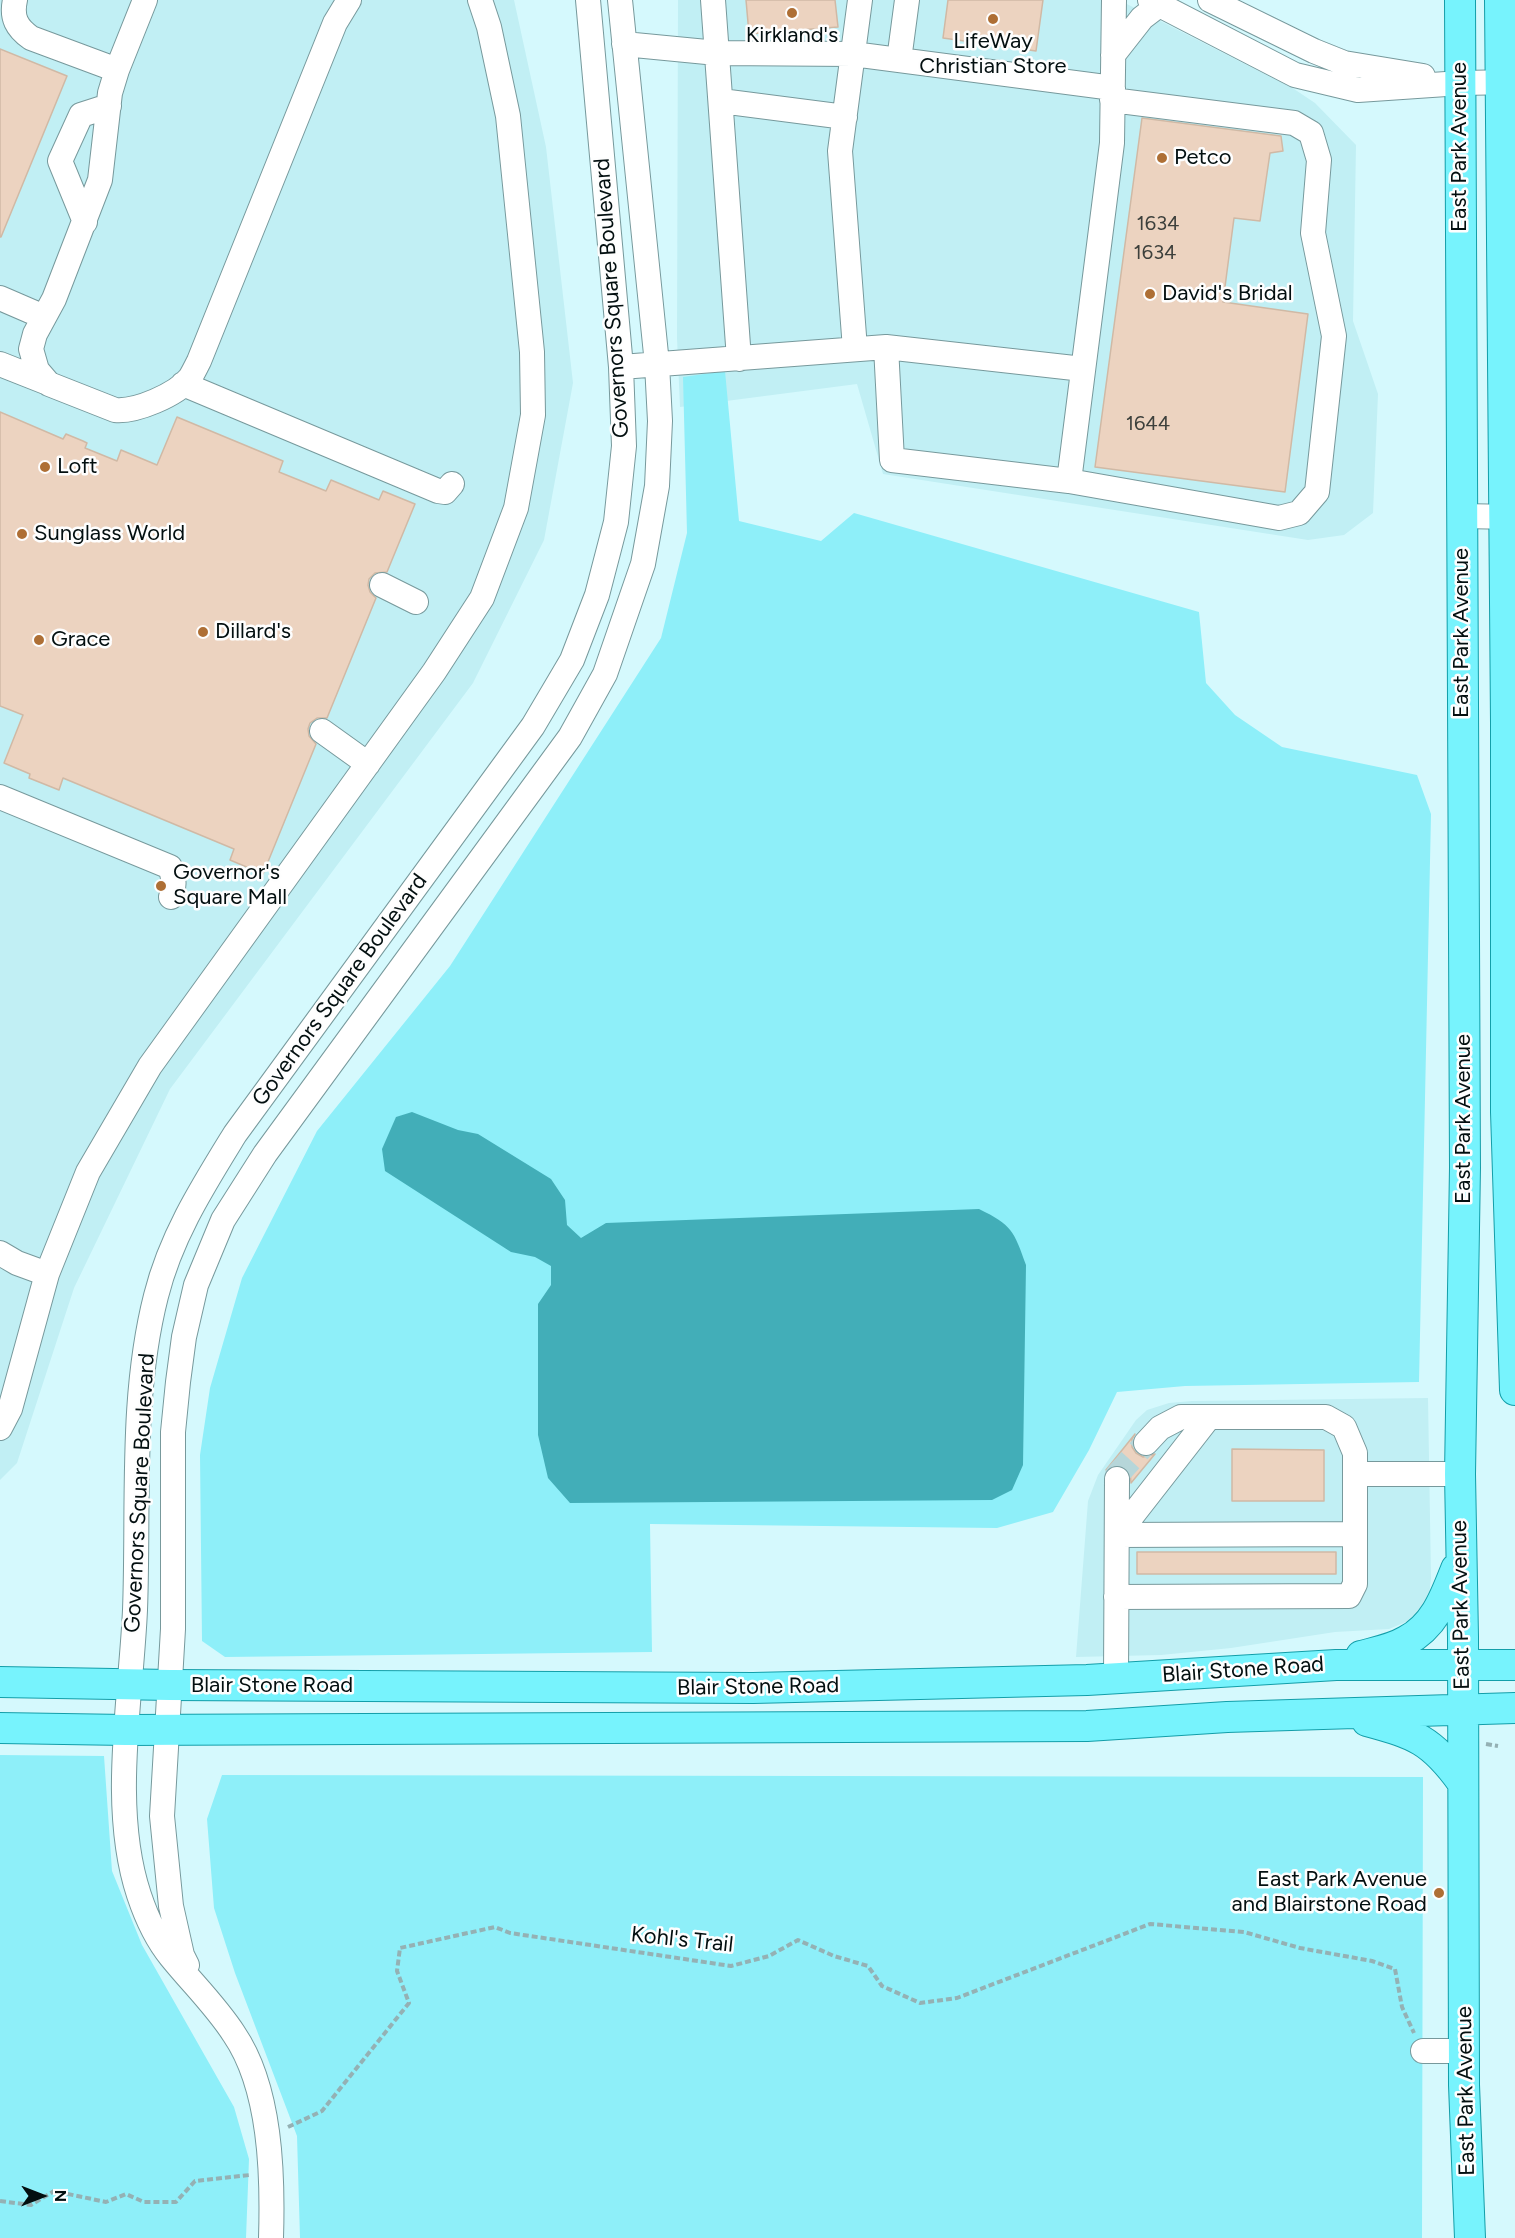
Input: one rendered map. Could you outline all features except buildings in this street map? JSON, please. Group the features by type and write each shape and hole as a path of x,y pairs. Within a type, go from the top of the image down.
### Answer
{"main road":[{"name":"East Park Avenue","path":"1460,0 1465,1167 1460,1474 1464,2050 1470,2238"},
{"name":"East Park Avenue","path":"1500,0 1507,82 1510,722 1506,1112 1515,1390"},
{"path":"1333,1665 1405,1642 1430,1623 1438,1610 1461,1554"},
{"name":"Blair Stone Road","path":"0,1682 753,1688 1101,1679 1333,1665 1515,1665"},
{"path":"1087,1726 1101,1679"},
{"name":"Blair Stone Road","path":"0,1728 126,1730 1087,1726 1227,1717 1515,1708"},
{"path":"1338,1713 1405,1731 1424,1741 1447,1761 1462,1782"}],"street":[{"path":"15,0 13,9 15,22 20,30 31,38 117,70"},
{"path":"50,384 36,370 31,350 85,222 100,180 110,93 145,0"},
{"path":"0,364 115,410 125,411 174,392 189,380 199,361 335,23 349,0"},
{"path":"0,1428 9,1408 47,1274 88,1172 150,1066 434,672 482,598 516,508 533,415 532,352 508,116 489,27 480,0"},
{"name":"Governors Square Boulevard","path":"271,2238 272,2202 269,2163 258,2090 248,2060 235,2034 169,1955 153,1928 139,1895 130,1858 125,1818 126,1730 135,1606 140,1393 156,1296 172,1248 196,1196 235,1134 533,726 573,660 597,595 616,522 624,446 621,367 588,0"},
{"name":"Governors Square Boulevard","path":"198,1988 182,1955 171,1906 162,1816 173,1629 173,1432 184,1337 196,1285 223,1220 265,1154 570,737 605,674 643,564 657,486 660,421 657,364 620,0"},
{"path":"713,0 739,359"},
{"path":"855,349 840,151 860,0"},
{"path":"899,60 907,0"},
{"path":"1069,482 1112,143 1114,0"},
{"path":"1210,0 1314,51 1344,63 1461,83"},
{"path":"1113,55 1154,2 1295,75 1358,90 1507,82"},
{"path":"624,44 717,53 853,54 1294,123 1311,133 1319,160 1313,233 1334,336 1317,492 1299,513 1279,518 1069,482 892,460 886,346"},
{"path":"721,101 845,117"},
{"path":"85,222 60,161 81,115 109,106"},
{"path":"0,298 44,317"},
{"path":"621,367 886,346 1083,369"},
{"path":"183,384 438,491 445,492 452,484"},
{"path":"1461,516 1510,517"},
{"path":"382,585 416,602"},
{"path":"322,731 368,764"},
{"path":"0,797 170,867 174,877 171,897"},
{"path":"219,1161 247,1182"},
{"path":"0,1253 17,1263 47,1274"},
{"path":"1116,1597 1349,1596 1355,1584 1355,1453 1344,1427 1326,1417 1181,1417 1160,1428 1146,1443"},
{"path":"1117,1535 1209,1417"},
{"path":"1355,1474 1460,1474"},
{"path":"1101,1679 1116,1597 1117,1479"},
{"path":"1117,1535 1355,1534"},
{"path":"1423,2051 1464,2050"}],"path":[{"name":"Kohl's Trail","path":"286,2129 322,2111 408,2003 397,1971 400,1948 495,1927 510,1933 731,1966 769,1956 798,1940 834,1956 868,1966 882,1986 920,2003 957,1998 1150,1924 1244,1932 1300,1948 1372,1961 1395,1969 1402,2007 1423,2051"},
{"path":"0,2200 31,2205 54,2191 106,2202 126,2194 144,2202 176,2202 195,2181 258,2175 269,2163"}],"shaded area":[{"name":"Governor's Square Mall","path":"0,0 514,0 546,147 573,383 544,540 473,683 170,1089 74,1288 17,1463 0,1480"},
{"path":"678,0 1119,0 1294,89 1315,103 1356,145 1353,321 1378,394 1373,513 1344,535 1308,540 883,474 857,384 680,407 677,338"},
{"path":"725,371 739,521 821,541 854,513 1199,612 1206,683 1235,715 1282,747 1417,775 1431,814 1419,1382 1185,1386 1117,1392 1089,1450 1053,1512 997,1528 650,1524 652,1652 225,1657 202,1641 200,1455 210,1388 242,1278 317,1131 450,966 661,638 687,533 683,377"},
{"path":"412,1112 458,1130 478,1134 551,1179 565,1200 567,1225 581,1238 606,1223 979,1209 999,1220 1015,1237 1026,1265 1023,1465 1012,1490 992,1500 570,1503 548,1478 538,1435 538,1304 551,1285 551,1266 535,1257 511,1252 385,1171 382,1149 396,1117"},
{"path":"1428,1398 1431,1578 1429,1597 1413,1619 1389,1629 1335,1632 1231,1648 1161,1655 1076,1657 1088,1501 1098,1475 1136,1420 1147,1410 1169,1403 1192,1401"},
{"path":"0,1755 104,1756 112,1871 142,1945 234,2107 249,2159 246,2238 0,2238"},
{"path":"222,1775 1423,1777 1422,2238 300,2238 297,2136 235,1973 214,1908 207,1819"}],"tunnel":[{"path":"1117,1479 1117,1475 1146,1443"}],"place":[{"name":"Kirkland's","path":"792,13"},
{"name":"LifeWay Christian Store","path":"993,19"},
{"name":"Petco","path":"1162,158"},
{"name":"David's Bridal","path":"1150,294"},
{"name":"Loft","path":"45,467"},
{"name":"Sunglass World","path":"22,534"},
{"name":"Dillard's","path":"203,632"},
{"name":"Grace","path":"39,640"},
{"name":"Governor's Square Mall","path":"161,886"},
{"name":"East Park Avenue and Blairstone Road","path":"1439,1893"}]}
